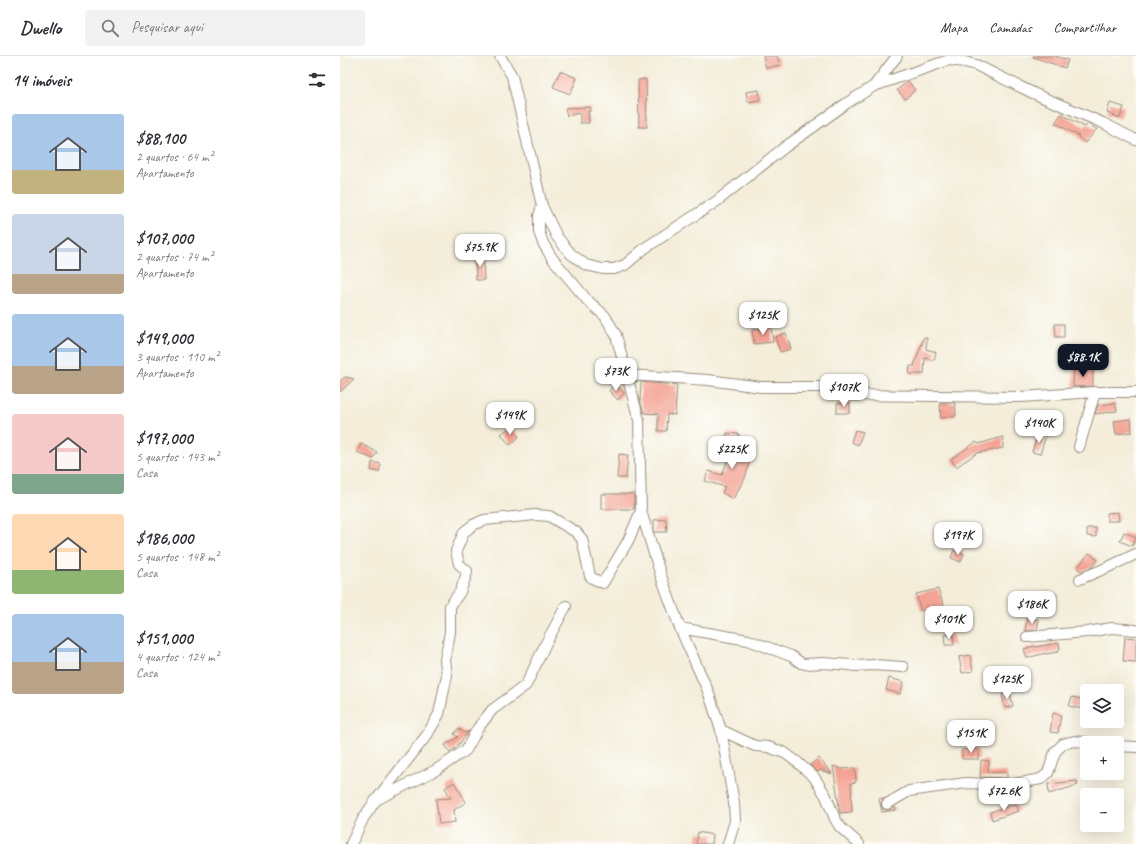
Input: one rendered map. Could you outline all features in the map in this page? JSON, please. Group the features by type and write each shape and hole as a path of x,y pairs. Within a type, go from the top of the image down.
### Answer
{"street":[{"path":"500,56 512,76 542,206 557,237 571,254 586,265 603,269 614,269 625,264 645,248 717,201 785,147 847,103 874,86 949,60 976,65 1035,94 1103,123 1136,140"},
{"path":"874,86 897,56"},
{"path":"542,206 539,216 539,232 543,243 552,258 587,300 605,316 616,335 639,420 641,511 661,576 680,628 708,691 721,730 734,803 735,821 728,844"},
{"path":"627,375 708,380 761,387 829,387 848,394 1021,397 1095,392 1136,392"},
{"path":"1078,447 1095,392"},
{"path":"351,844 364,818 376,800 427,735 439,714 447,675 446,660 450,632 450,606 460,592 466,576 466,571 459,564 456,551 464,532 473,525 484,520 535,515 548,516 568,526 582,539 590,576 603,583 628,541 641,511"},
{"path":"1080,579 1136,554"},
{"path":"376,800 436,770 466,750 478,728 492,710 526,685 566,606"},
{"path":"680,628 748,640 791,656 805,664 823,663 854,666 874,665 903,667"},
{"path":"1027,637 1087,632 1112,628 1136,630"},
{"path":"721,730 755,746 768,747 785,753 797,762 814,778 826,796 835,819 840,827 859,844"},
{"path":"887,804 909,791 966,783 1009,785 1041,779 1048,773 1055,752 1063,744 1074,741 1080,742"},
{"path":"1124,747 1136,748"}],"building":[{"path":"763,56 777,56 780,65 766,68"},
{"path":"1033,56 1055,56 1068,60 1065,68"},
{"path":"560,71 577,78 570,94 553,87"},
{"path":"646,79 647,127 639,127 638,80"},
{"path":"908,81 915,90 905,99 897,90"},
{"path":"759,90 760,100 748,102 746,92"},
{"path":"1110,103 1124,107 1120,118 1107,113"},
{"path":"590,107 591,111 588,111 589,123 580,123 580,113 567,116 565,108"},
{"path":"1061,114 1085,127 1088,124 1097,129 1085,143 1078,137 1079,136 1055,123"},
{"path":"475,255 483,255 484,280 476,280"},
{"path":"1055,324 1064,324 1064,337 1056,337"},
{"path":"771,327 773,342 754,344 752,330"},
{"path":"786,333 791,349 780,352 775,337"},
{"path":"924,337 927,338 926,349 936,352 934,360 925,358 924,374 909,374 910,366 914,366"},
{"path":"1074,368 1093,369 1093,386 1073,387"},
{"path":"345,377 354,379 340,392 340,381"},
{"path":"641,382 677,385 675,415 667,414 666,431 658,431 658,414 644,413 640,400"},
{"path":"615,384 624,393 618,400 609,391"},
{"path":"837,403 850,403 850,413 837,413"},
{"path":"940,403 955,403 956,416 941,418"},
{"path":"1115,403 1117,411 1095,414 1098,405"},
{"path":"1131,419 1132,432 1116,434 1114,421"},
{"path":"510,427 519,437 510,445 501,434"},
{"path":"855,430 863,432 858,445 851,442"},
{"path":"727,433 739,434 738,454 751,458 745,478 733,499 722,493 725,487 705,481 708,471 722,475 734,442 726,441"},
{"path":"1038,434 1046,436 1040,454 1032,452"},
{"path":"1003,437 1003,448 977,453 956,467 951,459 976,442 978,444"},
{"path":"361,444 377,452 373,459 357,452"},
{"path":"619,454 628,455 626,478 617,478"},
{"path":"372,462 381,464 379,472 371,470"},
{"path":"601,494 634,494 634,509 601,509"},
{"path":"1118,512 1119,521 1107,521 1107,513"},
{"path":"666,519 667,532 654,532 654,520"},
{"path":"1087,528 1096,528 1096,537 1087,536"},
{"path":"1124,532 1136,537 1132,546 1120,541"},
{"path":"954,550 964,554 961,562 951,558"},
{"path":"1089,553 1098,560 1092,567 1081,571 1077,568"},
{"path":"938,589 944,606 921,611 916,594"},
{"path":"1046,591 1057,595 1052,607 1042,603"},
{"path":"1027,618 1039,620 1037,630 1025,631"},
{"path":"953,634 954,645 945,645 944,635"},
{"path":"1125,637 1136,638 1136,662 1123,661"},
{"path":"1059,643 1060,649 1058,652 1046,653 1027,658 1024,649 1035,646"},
{"path":"970,655 973,671 962,673 959,657"},
{"path":"889,678 904,682 900,694 886,690"},
{"path":"1010,693 1013,706 1005,708 1002,694"},
{"path":"1072,697 1080,699 1080,708 1069,706"},
{"path":"1053,713 1061,715 1058,733 1050,732"},
{"path":"459,728 464,733 469,731 456,748 450,752 445,745 458,737 454,734"},
{"path":"979,749 979,759 962,759 962,750"},
{"path":"819,758 832,774 820,770 818,772 810,765"},
{"path":"981,760 989,761 988,773 1007,772 1007,778 980,777"},
{"path":"833,766 842,769 855,768 856,782 851,783 852,812 840,813"},
{"path":"1077,781 1078,785 1049,794 1048,784"},
{"path":"454,782 466,802 454,810 455,822 439,824 436,799 451,798 445,788"},
{"path":"884,798 881,804 883,809 887,810 895,807 896,810 882,812 879,799"},
{"path":"1016,804 1019,811 992,820 990,812"},
{"path":"698,832 713,835 712,844 696,844"}]}
